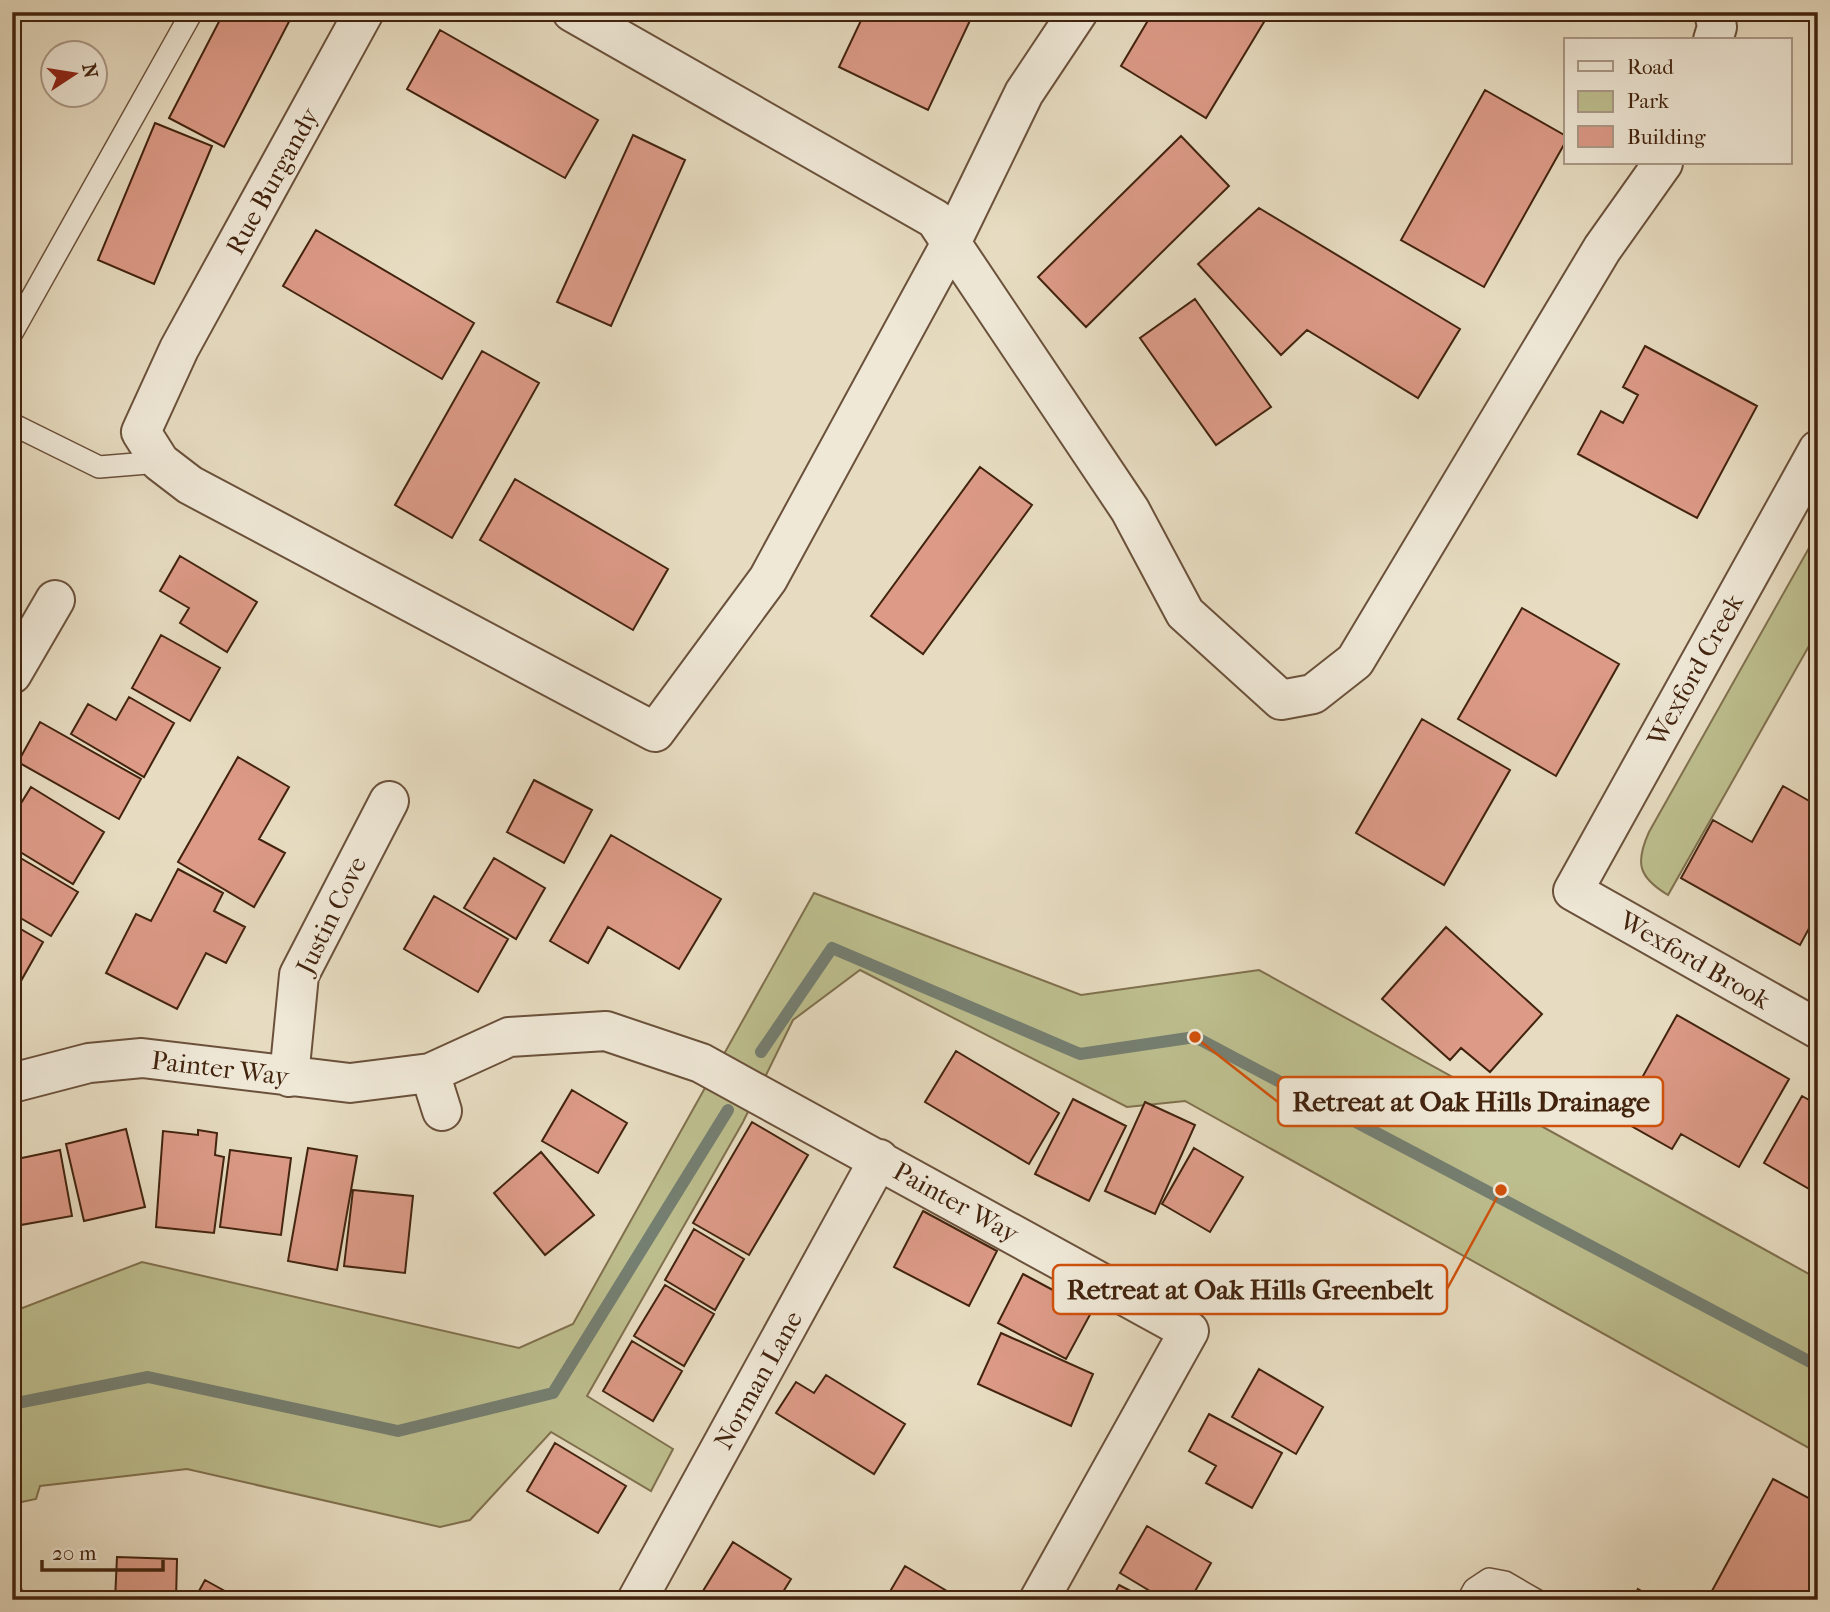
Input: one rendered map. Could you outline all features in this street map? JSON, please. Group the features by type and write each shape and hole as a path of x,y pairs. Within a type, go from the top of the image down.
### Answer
{"street":[{"name":"Rue Burgandy","path":"160,462 141,432 179,349 364,12"},
{"path":"572,12 935,219 1130,510 1185,613 1281,700 1313,694 1354,661 1602,249 1662,164"},
{"path":"160,462 190,485 655,732 768,579 951,243 1024,93 1078,12"},
{"path":"1714,12 1717,27 1714,38"},
{"name":"Wexford Creek","path":"1573,891 1818,450"},
{"path":"12,674 55,600"},
{"name":"Justin Cove","path":"289,1077 299,975 389,800"},
{"name":"Wexford Brook","path":"1573,891 1818,1030"},
{"name":"Painter Way","path":"12,1083 89,1063 142,1058 350,1083 430,1073 509,1037 606,1031 701,1063 1189,1331 1039,1600"},
{"path":"430,1073 442,1111"},
{"name":"Norman Lane","path":"638,1600 879,1159"}],"lane":[{"path":"12,333 192,12"},
{"path":"12,424 99,467 160,462"},
{"path":"1468,1600 1474,1589 1489,1579 1505,1582 1536,1600"}],"green space":[{"path":"1818,532 1818,630 1668,895 1650,882 1642,868 1642,852 1649,832"},
{"path":"814,893 1081,995 1259,970 1818,1279 1818,1453 1185,1101 1127,1107 860,970 793,1020 743,1122 587,1396 673,1449 651,1491 551,1432 470,1520 440,1527 187,1469 40,1486 36,1499 12,1504 12,1312 142,1262 519,1348 573,1324"}],"building":[{"path":"224,12 294,12 224,147 169,118"},
{"path":"865,12 974,12 928,110 839,67"},
{"path":"1153,12 1270,12 1206,118 1121,66"},
{"path":"440,30 598,120 565,178 407,89"},
{"path":"1485,90 1564,135 1564,145 1484,287 1401,240"},
{"path":"155,123 212,146 154,284 98,260"},
{"path":"633,135 685,160 611,326 557,302"},
{"path":"1181,136 1229,186 1086,327 1038,277"},
{"path":"1259,208 1460,329 1418,398 1307,330 1281,355 1198,264"},
{"path":"316,230 474,323 442,379 283,286"},
{"path":"1195,299 1271,407 1216,445 1140,338"},
{"path":"1645,346 1757,406 1697,518 1578,454 1601,411 1623,423 1638,395 1623,387"},
{"path":"482,351 539,383 452,538 395,505"},
{"path":"980,467 1032,505 923,654 871,616"},
{"path":"515,479 668,569 633,630 480,540"},
{"path":"180,556 257,602 227,652 180,623 189,608 160,591"},
{"path":"1522,608 1619,664 1556,776 1458,719"},
{"path":"161,635 220,668 190,721 132,688"},
{"path":"129,697 174,723 144,777 71,734 88,704 116,720"},
{"path":"1422,719 1510,770 1444,885 1356,833"},
{"path":"40,722 141,779 119,819 18,762"},
{"path":"238,757 289,787 259,839 285,853 254,907 178,862"},
{"path":"534,780 592,810 564,863 507,832"},
{"path":"1783,786 1818,806 1818,912 1800,945 1681,878 1713,820 1752,842"},
{"path":"31,787 104,832 73,884 12,847 12,818"},
{"path":"611,835 721,899 679,969 608,927 588,963 550,941"},
{"path":"12,853 78,892 51,936 12,913"},
{"path":"494,858 545,888 516,939 464,908"},
{"path":"178,869 223,893 214,911 245,927 226,963 206,953 177,1009 106,973 136,914 151,921"},
{"path":"434,896 508,939 478,992 404,949"},
{"path":"12,924 43,942 13,995 12,994"},
{"path":"1446,927 1542,1014 1490,1072 1461,1048 1450,1060 1382,999"},
{"path":"1677,1015 1789,1079 1739,1167 1681,1134 1672,1149 1619,1119"},
{"path":"956,1051 1059,1113 1029,1164 925,1102"},
{"path":"572,1090 627,1123 598,1173 542,1141"},
{"path":"1802,1096 1818,1105 1818,1194 1764,1163"},
{"path":"1073,1099 1126,1126 1089,1201 1035,1174"},
{"path":"1145,1102 1195,1125 1155,1214 1105,1191"},
{"path":"752,1122 808,1155 749,1255 693,1223"},
{"path":"126,1129 145,1207 84,1221 66,1144"},
{"path":"198,1130 217,1133 215,1155 224,1157 214,1233 156,1227 163,1131 198,1135"},
{"path":"308,1148 357,1156 337,1270 288,1261"},
{"path":"1194,1148 1243,1177 1210,1232 1162,1204"},
{"path":"60,1150 72,1216 15,1226 12,1212 12,1160"},
{"path":"230,1150 291,1158 281,1235 220,1227"},
{"path":"541,1152 594,1215 545,1255 494,1193"},
{"path":"353,1190 413,1196 405,1273 344,1266"},
{"path":"923,1211 997,1251 969,1306 894,1267"},
{"path":"694,1229 744,1259 715,1310 665,1280"},
{"path":"1023,1274 1092,1311 1066,1359 998,1323"},
{"path":"665,1285 714,1314 684,1366 634,1336"},
{"path":"1001,1333 1093,1374 1071,1426 978,1384"},
{"path":"632,1341 682,1371 653,1421 603,1391"},
{"path":"1259,1369 1323,1407 1296,1454 1232,1417"},
{"path":"826,1375 905,1424 874,1474 776,1413 796,1382 814,1393"},
{"path":"1209,1414 1282,1453 1252,1508 1206,1483 1216,1466 1189,1451"},
{"path":"555,1443 626,1486 598,1533 527,1491"},
{"path":"1773,1479 1818,1503 1818,1600 1707,1600"},
{"path":"1147,1526 1211,1563 1190,1600 1165,1600 1120,1573"},
{"path":"733,1542 791,1579 778,1600 717,1600 703,1591"},
{"path":"117,1557 177,1559 176,1600 115,1600"},
{"path":"12,1561 25,1600 12,1600"},
{"path":"905,1566 962,1600 885,1600"},
{"path":"205,1580 241,1600 194,1600"},
{"path":"1119,1585 1148,1600 1111,1600"},
{"path":"1638,1589 1657,1600 1632,1600"}],"waterway":[{"path":"761,1052 832,948 1080,1054 1195,1037 1818,1366"},
{"path":"12,1404 148,1377 398,1431 553,1393 728,1110"}],"place":[{"name":"Retreat at Oak Hills Drainage","path":"1195,1037"},
{"name":"Retreat at Oak Hills Greenbelt","path":"1501,1190"}]}
